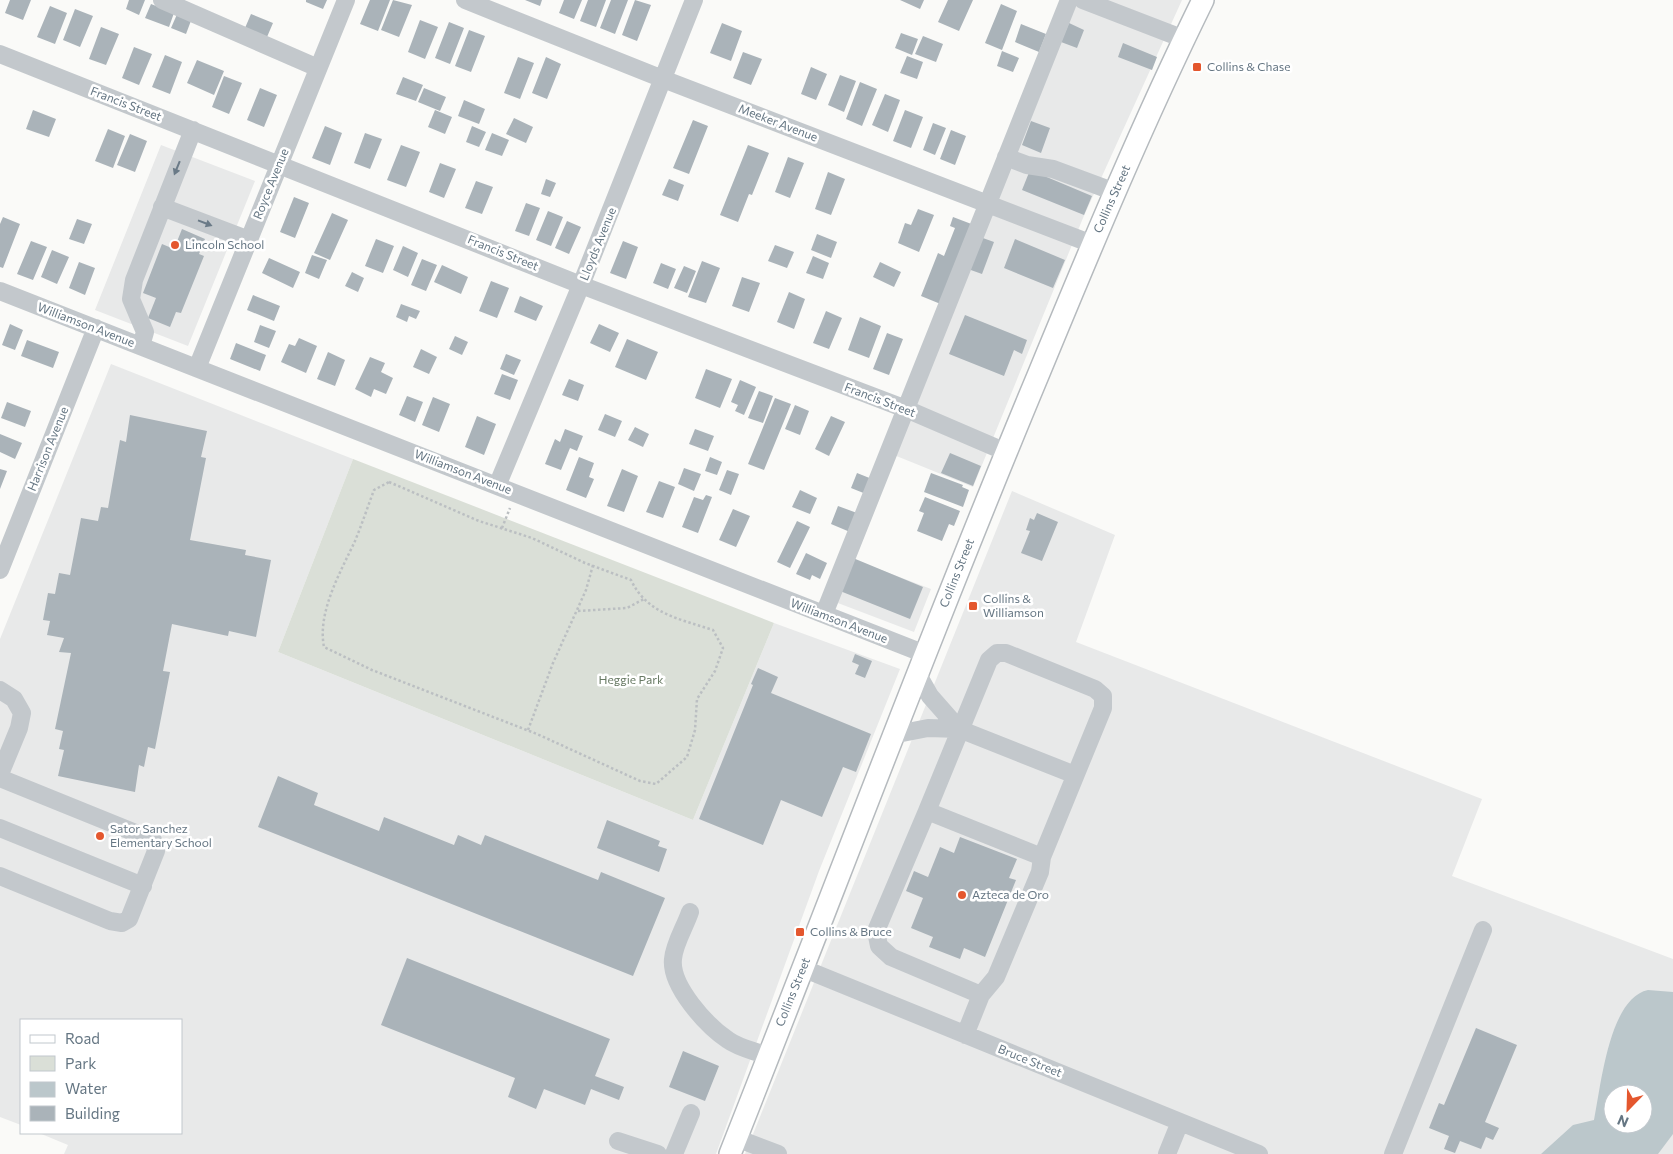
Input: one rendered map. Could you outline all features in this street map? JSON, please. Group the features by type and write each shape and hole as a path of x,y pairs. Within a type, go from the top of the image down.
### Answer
{"main road":[{"name":"Collins Street","path":"733,1146 892,735 1006,452 1092,244 1203,0"}],"street":[{"path":"162,0 318,68"},
{"name":"Royce Avenue","path":"197,368 346,0"},
{"name":"Meeker Avenue","path":"465,0 1092,244"},
{"name":"Lloyds Avenue","path":"497,486 581,285 694,0"},
{"path":"824,614 1069,0"},
{"path":"1087,1 1184,39"},
{"name":"Francis Street","path":"0,54 581,285 906,409 1006,452"},
{"path":"141,346 145,332 131,299 134,280 192,130"},
{"path":"1006,157 1026,165 1053,169 1115,192"},
{"path":"162,207 249,240"},
{"name":"Williamson Avenue","path":"0,291 824,614 921,664"},
{"name":"Harrison Avenue","path":"0,570 96,328"},
{"path":"965,1034 981,995 996,977 1040,872 1042,857 1103,708 1103,696 1095,689 1006,653 997,653 989,660 876,931 879,946 891,957 981,995"},
{"path":"921,664 930,696 959,729"},
{"path":"0,690 14,699 22,713 19,728 0,776 153,840 156,851 129,919 122,922 110,921 0,876"},
{"path":"892,735 928,728 959,729 1075,775"},
{"path":"926,811 1042,857"},
{"path":"0,828 142,886"},
{"path":"690,912 673,958 674,973 688,999 711,1026 729,1041 767,1056"},
{"path":"1393,1154 1483,930"},
{"name":"Bruce Street","path":"802,968 1258,1154"},
{"path":"674,1154 691,1113"},
{"path":"1167,1154 1180,1122"},
{"path":"618,1140 658,1154"},
{"path":"733,1146 778,1154"}],"path":[{"path":"389,482 478,521 502,528 532,538 594,566 631,580 637,593 659,612 713,630 723,648 715,671 697,699 695,730 687,757 656,784 640,781 528,730 372,670 324,647 322,635 333,587 356,539 374,490 389,482"},
{"path":"502,528 511,505"},
{"path":"528,730 553,663 577,611 594,566"},
{"path":"577,611 627,608 644,599"}],"shaded area":[{"path":"1073,0 1182,0 1083,218 973,487 889,453"},
{"name":"Lincoln School","path":"161,145 255,181 188,346 95,310"},
{"path":"111,364 353,459 278,652 693,820 774,623 900,669 819,871 716,1154 64,1154 68,1145 41,1134 182,1134 182,1019 20,1019 20,1125 0,1117 0,639"},
{"path":"1012,491 1115,535 1076,642 1482,799 1452,876 1673,959 1673,1154 745,1154"},
{"path":"847,557 931,589 914,632 830,600"}],"green space":[{"name":"Heggie Park","path":"353,459 774,623 693,820 278,652"}],"water":[{"path":"1648,990 1673,992 1673,1134 1658,1154 1541,1154 1573,1125 1594,1120 1609,1045 1624,1009 1635,996"}],"building":[{"path":"10,0 31,0 23,20 5,13"},
{"path":"129,0 145,0 139,15 126,9"},
{"path":"306,0 327,0 323,9 306,2"},
{"path":"370,0 390,0 378,31 360,24"},
{"path":"393,0 412,5 399,37 381,30"},
{"path":"525,0 542,0 540,6"},
{"path":"564,0 582,0 574,19 559,13"},
{"path":"588,0 606,0 596,27 580,21"},
{"path":"611,0 628,0 615,34 600,28"},
{"path":"635,0 651,5 637,41 622,35"},
{"path":"900,0 924,0 920,9"},
{"path":"948,0 973,0 959,31 938,22"},
{"path":"151,4 174,13 169,27 145,18"},
{"path":"1001,4 1017,11 1002,50 985,43"},
{"path":"50,6 67,13 55,44 37,37"},
{"path":"75,9 93,16 80,47 63,40"},
{"path":"178,12 192,18 186,34 171,28"},
{"path":"251,14 273,23 267,37 245,28"},
{"path":"420,20 438,27 425,59 408,52"},
{"path":"449,22 464,28 450,64 435,58"},
{"path":"722,23 742,31 731,61 710,53"},
{"path":"1069,23 1084,30 1077,48 1061,42"},
{"path":"1021,24 1046,34 1039,52 1015,42"},
{"path":"101,27 119,34 106,65 89,59"},
{"path":"469,30 485,36 471,72 455,66"},
{"path":"901,33 918,39 912,55 895,48"},
{"path":"923,36 943,44 936,62 915,54"},
{"path":"1123,43 1157,57 1152,70 1118,57"},
{"path":"134,47 152,54 139,85 122,78"},
{"path":"1002,51 1019,58 1013,72 997,66"},
{"path":"743,52 762,59 751,85 733,78"},
{"path":"165,55 182,62 170,94 152,87"},
{"path":"907,56 923,62 917,79 900,73"},
{"path":"518,57 534,63 520,99 504,93"},
{"path":"546,57 561,64 547,99 532,93"},
{"path":"197,60 224,71 214,95 187,83"},
{"path":"811,67 827,74 816,100 801,94"},
{"path":"840,75 856,81 844,112 828,105"},
{"path":"224,76 242,83 229,114 212,107"},
{"path":"403,77 423,85 416,101 396,94"},
{"path":"860,82 877,89 862,126 846,119"},
{"path":"260,88 277,95 264,127 247,120"},
{"path":"424,88 446,97 440,111 418,102"},
{"path":"885,94 900,100 888,132 872,125"},
{"path":"464,100 485,109 479,124 458,116"},
{"path":"33,110 56,119 49,137 26,129"},
{"path":"435,110 452,117 445,134 428,127"},
{"path":"905,110 923,117 911,148 893,141"},
{"path":"514,118 533,127 526,143 506,134"},
{"path":"693,120 708,126 689,174 673,168"},
{"path":"1031,121 1050,128 1041,153 1022,145"},
{"path":"933,123 946,128 935,155 923,150"},
{"path":"325,126 342,133 330,165 312,158"},
{"path":"472,126 486,132 479,147 466,142"},
{"path":"108,129 125,136 113,168 95,161"},
{"path":"951,130 966,136 955,165 940,159"},
{"path":"365,133 382,139 370,169 354,163"},
{"path":"492,133 509,140 502,156 485,150"},
{"path":"130,134 147,141 135,172 117,165"},
{"path":"401,145 420,152 406,187 387,180"},
{"path":"748,145 769,153 752,195 749,194 738,222 720,215"},
{"path":"788,157 804,163 790,198 775,192"},
{"path":"440,163 456,169 444,198 429,192"},
{"path":"1030,170 1092,196 1084,215 1022,190"},
{"path":"828,172 845,179 831,215 815,209"},
{"path":"546,179 556,183 550,197 541,194"},
{"path":"669,179 684,185 678,201 662,195"},
{"path":"476,181 493,187 482,214 465,208"},
{"path":"294,197 309,203 295,238 280,232"},
{"path":"526,203 540,208 529,236 515,231"},
{"path":"918,209 934,215 919,252 898,243 905,223 911,225"},
{"path":"548,211 563,217 551,246 536,240"},
{"path":"332,213 348,220 330,260 314,253"},
{"path":"3,217 20,224 3,268 0,267 0,224"},
{"path":"953,217 974,225 943,305 921,296 938,253 944,256 955,228 950,226"},
{"path":"77,219 92,224 84,244 69,239"},
{"path":"567,221 581,227 569,254 555,248"},
{"path":"182,229 205,239 199,254 204,256 181,313 176,312 170,327 148,318 156,298 143,293 162,244 174,249"},
{"path":"817,234 837,242 831,258 811,250"},
{"path":"980,237 994,242 982,274 968,269"},
{"path":"376,239 394,246 383,273 365,266"},
{"path":"1015,239 1065,260 1053,288 1004,268"},
{"path":"31,241 47,247 33,280 17,274"},
{"path":"623,241 638,247 626,279 610,273"},
{"path":"775,245 794,252 787,268 768,261"},
{"path":"403,246 418,253 408,277 393,270"},
{"path":"52,250 69,257 57,284 41,277"},
{"path":"312,255 327,260 319,279 305,273"},
{"path":"813,256 829,263 823,279 806,273"},
{"path":"269,258 300,272 293,288 262,273"},
{"path":"422,259 437,265 426,291 411,285"},
{"path":"702,261 720,268 706,303 688,297"},
{"path":"79,262 95,268 85,295 69,288"},
{"path":"880,262 901,272 894,287 873,277"},
{"path":"661,263 676,269 668,289 653,283"},
{"path":"442,265 468,277 461,294 434,282"},
{"path":"684,266 696,271 687,293 674,288"},
{"path":"352,272 364,278 358,292 345,286"},
{"path":"742,277 760,283 749,312 732,306"},
{"path":"491,281 509,288 497,318 479,311"},
{"path":"789,292 805,299 794,329 777,322"},
{"path":"253,295 280,306 274,321 247,310"},
{"path":"520,296 543,306 536,321 514,312"},
{"path":"401,304 420,311 416,319 409,316 407,322 396,317"},
{"path":"826,311 842,318 829,349 813,343"},
{"path":"965,315 1027,340 1022,354 1014,350 1004,376 949,354"},
{"path":"860,317 881,326 869,358 848,350"},
{"path":"10,324 23,330 15,350 2,345"},
{"path":"599,324 619,333 610,352 590,343"},
{"path":"260,325 276,331 269,348 254,342"},
{"path":"887,333 903,339 889,375 873,369"},
{"path":"455,336 468,342 462,355 449,349"},
{"path":"299,338 317,346 306,373 281,362 289,344 295,346"},
{"path":"627,339 658,352 646,380 615,367"},
{"path":"27,340 59,352 53,368 21,356"},
{"path":"236,343 266,355 260,371 230,359"},
{"path":"421,349 437,357 429,374 413,367"},
{"path":"328,352 345,360 335,386 317,379"},
{"path":"506,354 521,360 514,375 500,369"},
{"path":"370,357 385,363 381,372 393,378 386,394 374,389 371,397 355,389"},
{"path":"706,369 732,379 720,408 695,398"},
{"path":"502,374 518,380 510,400 494,394"},
{"path":"569,379 584,385 578,401 562,395"},
{"path":"740,380 756,387 744,415 735,411 738,405 731,402"},
{"path":"759,391 773,396 763,423 748,418"},
{"path":"407,396 423,402 415,422 399,415"},
{"path":"433,397 450,404 439,432 422,425"},
{"path":"775,398 791,404 764,470 748,464"},
{"path":"7,402 31,411 25,427 1,418"},
{"path":"795,405 809,411 800,435 785,429"},
{"path":"605,414 622,421 615,437 598,430"},
{"path":"130,415 207,431 201,457 206,458 190,540 246,550 245,555 271,560 256,637 229,631 228,636 172,624 163,671 170,672 155,749 148,747 144,767 139,765 135,792 58,776 64,750 59,749 63,731 55,729 71,653 59,652 64,638 47,635 50,621 43,620 48,593 55,594 59,573 70,575 81,518 98,521 101,507 108,508 120,440 126,442"},
{"path":"477,416 496,424 484,455 465,447"},
{"path":"831,416 845,422 829,456 815,449"},
{"path":"635,427 649,434 643,447 628,440"},
{"path":"565,429 583,436 577,451 570,448 561,470 545,464 555,439 560,442"},
{"path":"695,429 714,436 708,451 689,444"},
{"path":"0,434 22,443 15,459 0,452"},
{"path":"950,453 981,466 973,486 941,473"},
{"path":"579,457 594,463 589,477 594,479 586,498 566,490"},
{"path":"710,457 722,462 717,475 705,471"},
{"path":"684,468 701,474 694,491 678,484"},
{"path":"0,469 7,471 0,489"},
{"path":"622,469 638,476 624,512 607,506"},
{"path":"727,470 739,474 731,495 719,490"},
{"path":"857,473 872,479 866,494 851,488"},
{"path":"931,473 963,485 962,487 969,490 963,507 924,492"},
{"path":"659,481 675,487 663,518 646,512"},
{"path":"800,490 817,498 810,514 792,507"},
{"path":"706,495 712,497 698,533 682,527 694,497 703,500"},
{"path":"925,497 960,511 954,526 949,524 942,541 917,531 924,513 919,511"},
{"path":"838,506 857,513 850,532 831,524"},
{"path":"733,509 750,516 736,547 719,540"},
{"path":"1037,513 1058,522 1042,561 1021,553 1030,531 1026,530 1030,518 1034,520"},
{"path":"797,521 810,527 790,568 777,562"},
{"path":"806,553 827,563 820,579 812,575 810,580 796,574"},
{"path":"853,558 923,587 910,619 840,591"},
{"path":"855,654 872,661 865,678 855,674 859,665 852,662"},
{"path":"758,668 778,677 771,693 871,734 856,772 843,767 822,817 781,800 763,845 699,819 753,685 751,684"},
{"path":"278,776 318,793 314,805 379,831 384,817 454,845 458,835 481,845 485,835 598,880 601,872 665,898 633,976 258,827"},
{"path":"607,820 660,841 658,846 667,849 659,872 597,848"},
{"name":"Azteca de Oro","path":"960,837 1017,859 1009,878 1016,880 985,957 964,948 960,959 929,947 933,937 911,928 923,898 906,891 914,871 928,877 940,847 954,853"},
{"path":"407,958 610,1039 595,1076 624,1087 619,1100 591,1089 585,1105 544,1089 536,1109 508,1097 515,1078 381,1025"},
{"path":"1476,1028 1517,1045 1485,1122 1499,1128 1493,1140 1486,1137 1481,1149 1460,1141 1455,1153 1444,1149 1449,1136 1429,1128 1439,1103 1444,1105"},
{"path":"683,1051 719,1066 705,1101 669,1087"}],"place":[{"name":"Collins & Chase","path":"1197,67"},
{"name":"Lincoln School","path":"175,245"},
{"name":"Collins & Williamson","path":"973,606"},
{"name":"Sator Sanchez Elementary School","path":"100,836"},
{"name":"Azteca de Oro","path":"962,895"},
{"name":"Collins & Bruce","path":"800,932"}]}
